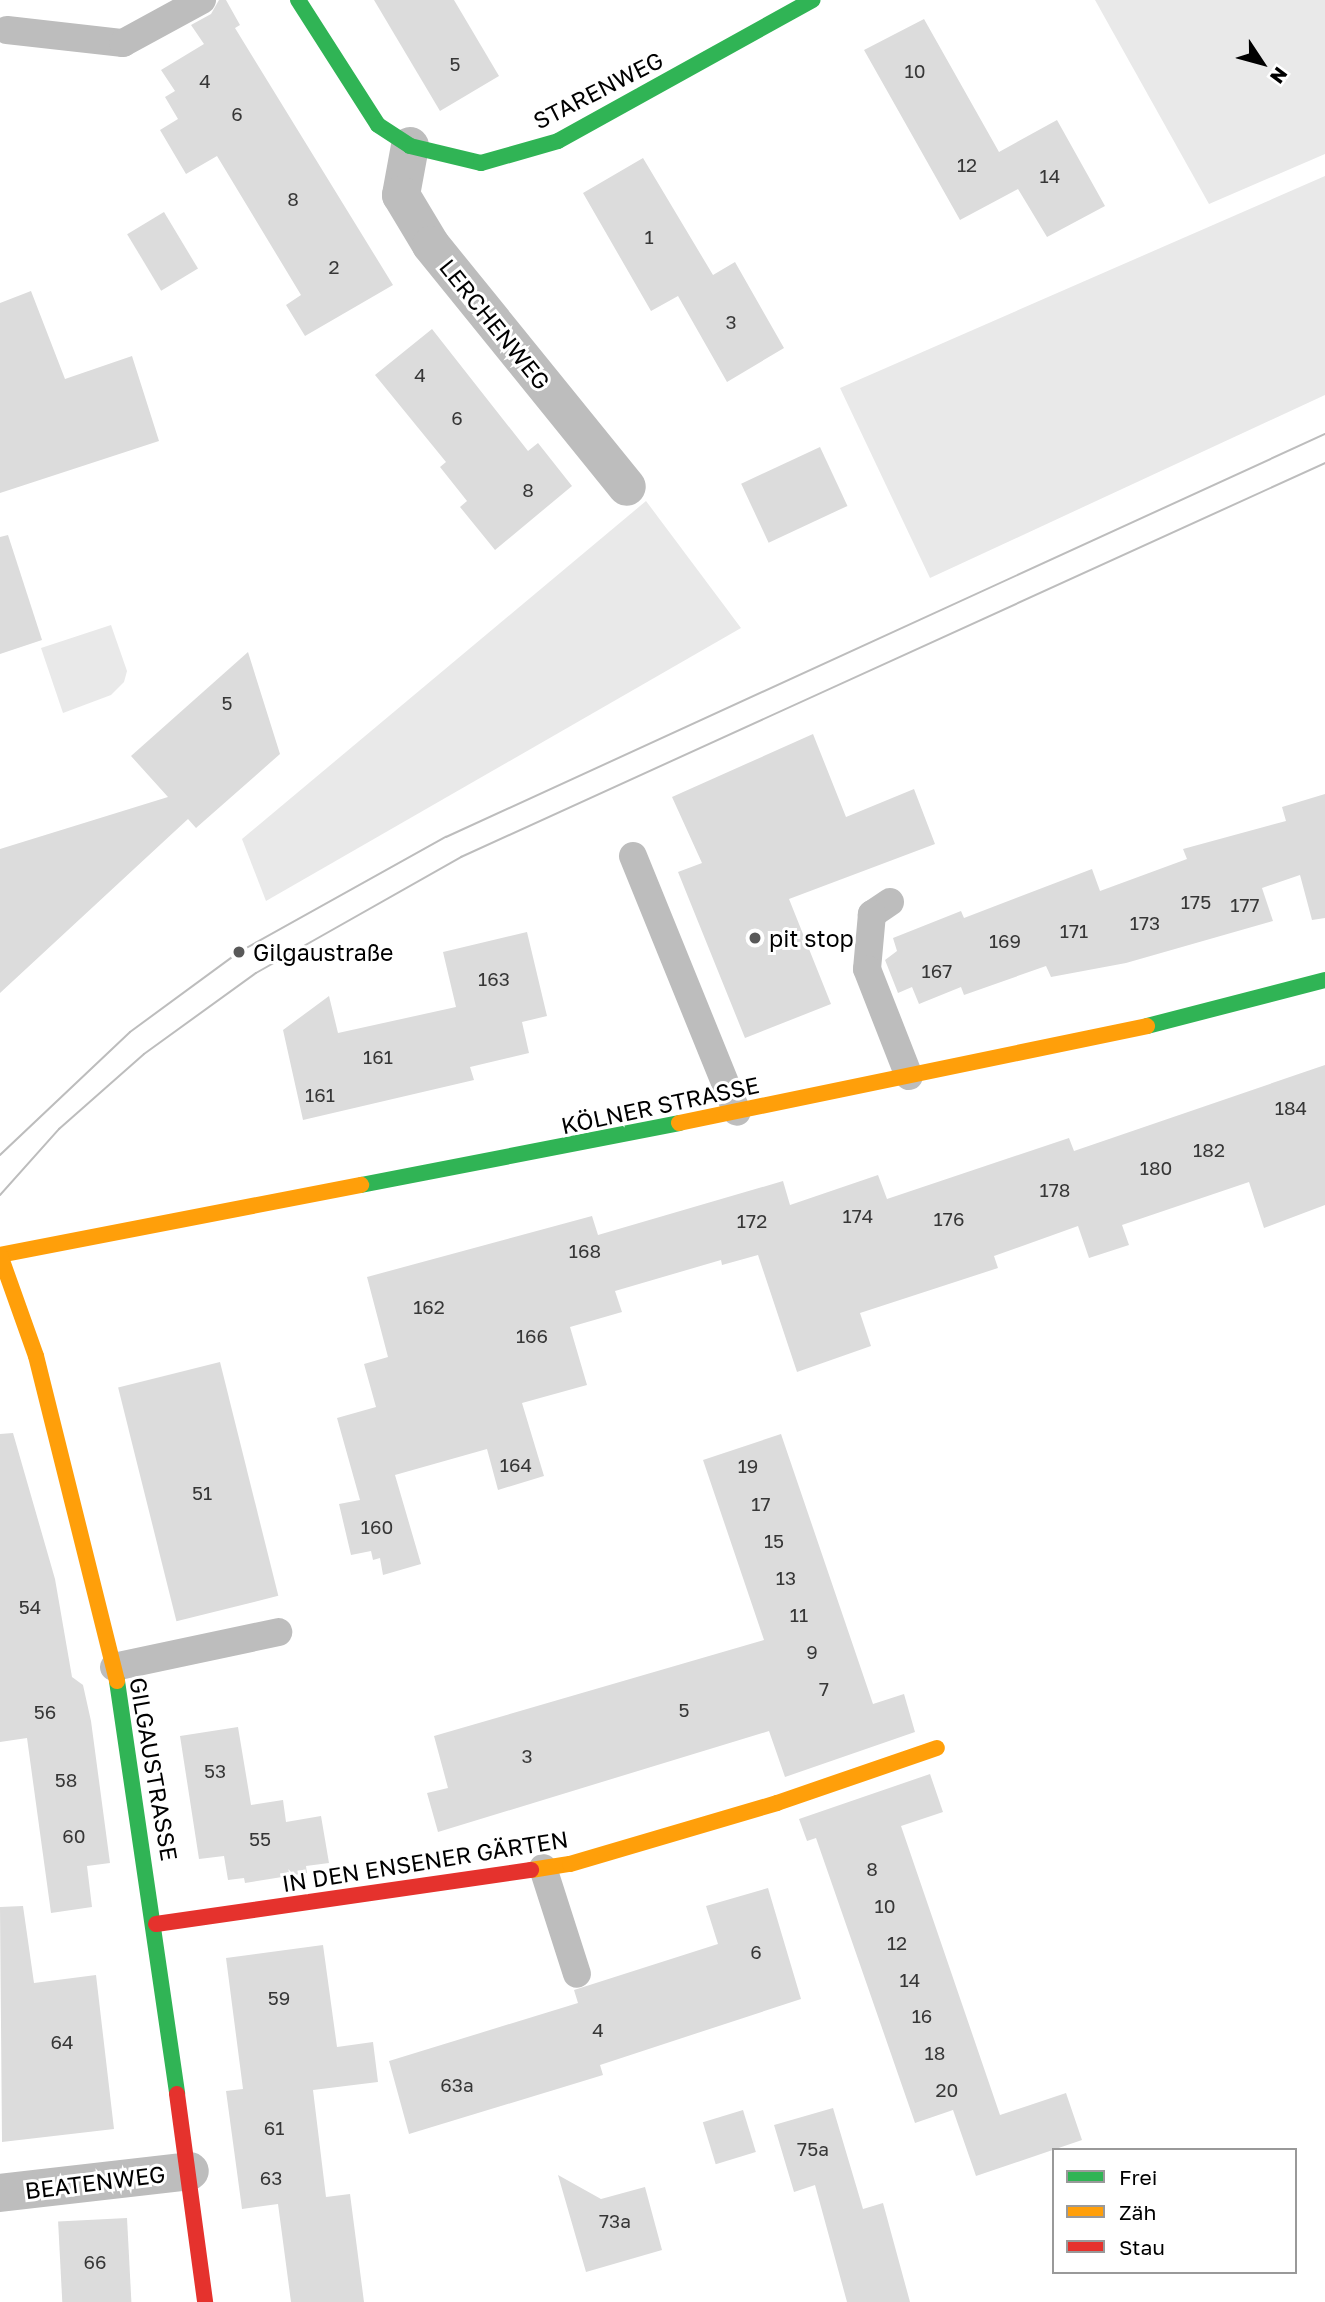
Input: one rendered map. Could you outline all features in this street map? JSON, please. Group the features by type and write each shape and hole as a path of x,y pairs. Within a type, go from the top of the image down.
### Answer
{"street":[{"name":"STARENWEG","path":"298,0 377,125 410,146 481,163 558,141 811,0"},
{"name":"LERCHENWEG","path":"410,146 401,195 431,245 627,487"},
{"name":"KÖLNER STRASSE","path":"0,1255 737,1112 1166,1022 1325,980"},
{"name":"GILGAUSTRASSE","path":"0,1255 36,1356 114,1667 156,1924 205,2302"},
{"name":"IN DEN ENSENER GÄRTEN","path":"156,1924 543,1868 777,1803 937,1748"},
{"name":"BEATENWEG","path":"0,2193 190,2171"}],"lane":[{"path":"7,30 123,43 202,0"},
{"path":"633,856 737,1112"},
{"path":"890,902 872,914 867,969 909,1076"},
{"path":"114,1667 278,1632"},
{"path":"543,1868 576,1973"}],"shaded area":[{"path":"1095,0 1325,0 1325,154 1209,204"},
{"path":"1325,176 1325,395 930,578 840,388"},
{"path":"646,501 741,628 266,901 242,839"},
{"path":"111,625 127,671 124,682 111,695 63,713 41,648"}],"building":[{"path":"219,0 226,0 240,25 235,28 393,285 305,336 286,305 301,295 217,156 186,174 160,130 178,119 165,97 175,91 161,70 204,44 191,25 211,14"},
{"path":"374,0 454,0 499,76 440,111"},
{"path":"924,19 999,152 1057,120 1105,206 1047,237 1018,189 960,220 864,50"},
{"path":"643,158 713,275 735,262 784,348 727,382 678,296 651,311 583,193"},
{"path":"164,212 198,269 161,291 127,234"},
{"path":"31,291 65,379 132,356 159,441 0,493 0,303"},
{"path":"432,329 528,451 538,443 572,486 495,550 460,507 467,501 440,467 446,462 375,375"},
{"path":"820,447 847,506 769,543 741,484"},
{"path":"8,535 42,640 0,654 0,537"},
{"path":"248,652 280,754 196,828 188,819 0,993 0,849 168,797 131,756"},
{"path":"813,734 846,817 914,789 935,844 789,899 831,1004 745,1038 678,872 702,863 672,797"},
{"path":"1325,794 1325,918 1312,920 1300,875 1262,888 1273,921 1126,963 1051,977 1046,966 964,995 961,987 919,1004 912,987 898,993 885,960 897,951 893,938 961,911 964,918 1092,869 1100,891 1187,859 1183,849 1286,821 1282,807"},
{"path":"527,932 547,1016 522,1022 529,1053 470,1067 474,1080 303,1120 283,1030 329,996 338,1033 456,1007 443,952"},
{"path":"1325,1065 1325,1205 1264,1228 1249,1182 1122,1225 1129,1245 1089,1258 1078,1226 994,1256 998,1268 860,1313 871,1346 797,1372 758,1255 722,1265 721,1260 615,1291 622,1312 570,1327 587,1385 522,1403 544,1476 498,1490 487,1449 395,1475 421,1564 383,1575 380,1558 373,1560 371,1551 351,1555 339,1504 360,1500 337,1418 376,1407 364,1364 388,1357 367,1277 592,1216 598,1235 783,1181 790,1205 878,1175 887,1199 1069,1138 1074,1151"},
{"path":"220,1362 278,1596 176,1621 118,1387"},
{"path":"13,1433 55,1579 72,1677 83,1685 91,1721 110,1863 87,1866 92,1907 51,1913 27,1738 0,1742 0,1434"},
{"path":"781,1434 873,1704 904,1694 915,1732 785,1777 769,1731 438,1832 427,1793 448,1788 434,1736 764,1640 703,1460"},
{"path":"238,1727 251,1805 283,1800 286,1822 321,1816 329,1863 306,1866 307,1873 245,1883 244,1878 228,1880 224,1856 199,1859 180,1736"},
{"path":"930,1774 943,1812 901,1826 1000,2115 1066,2093 1082,2140 976,2176 953,2110 915,2123 816,1838 807,1841 799,1819"},
{"path":"768,1888 801,1999 600,2065 603,2075 409,2134 389,2061 578,2003 574,1990 718,1944 706,1906"},
{"path":"23,1906 34,1983 96,1975 114,2129 2,2142 0,1907"},
{"path":"323,1945 337,2047 373,2042 378,2082 313,2090 326,2197 350,2194 364,2302 291,2302 278,2204 242,2209 226,2091 243,2089 226,1958"},
{"path":"833,2108 863,2209 883,2203 910,2302 847,2302 815,2185 794,2192 774,2125"},
{"path":"743,2110 756,2152 716,2164 703,2122"},
{"path":"558,2175 601,2199 645,2187 662,2250 586,2272"},
{"path":"127,2218 131,2302 62,2302 58,2222"}],"tram line":[{"path":"0,1155 130,1032 239,952 446,837 1325,434"},
{"path":"0,1195 59,1129 144,1054 256,973 461,857 1325,463"}],"traffic: fast":[{"path":"298,0 378,125 410,146 481,163 558,141 812,0"},
{"path":"1147,1026 1325,980"},
{"path":"361,1185 679,1123"},
{"path":"117,1681 177,2094"}],"traffic: slow":[{"path":"679,1123 1147,1026"},
{"path":"0,1255 361,1185"},
{"path":"0,1255 36,1356 117,1681"},
{"path":"531,1870 570,1864 777,1803 937,1748"}],"traffic: jam":[{"path":"156,1924 531,1870"},
{"path":"177,2094 205,2302"}],"place":[{"name":"pit stop","path":"755,938"},
{"name":"Gilgaustraße","path":"239,952"}]}
